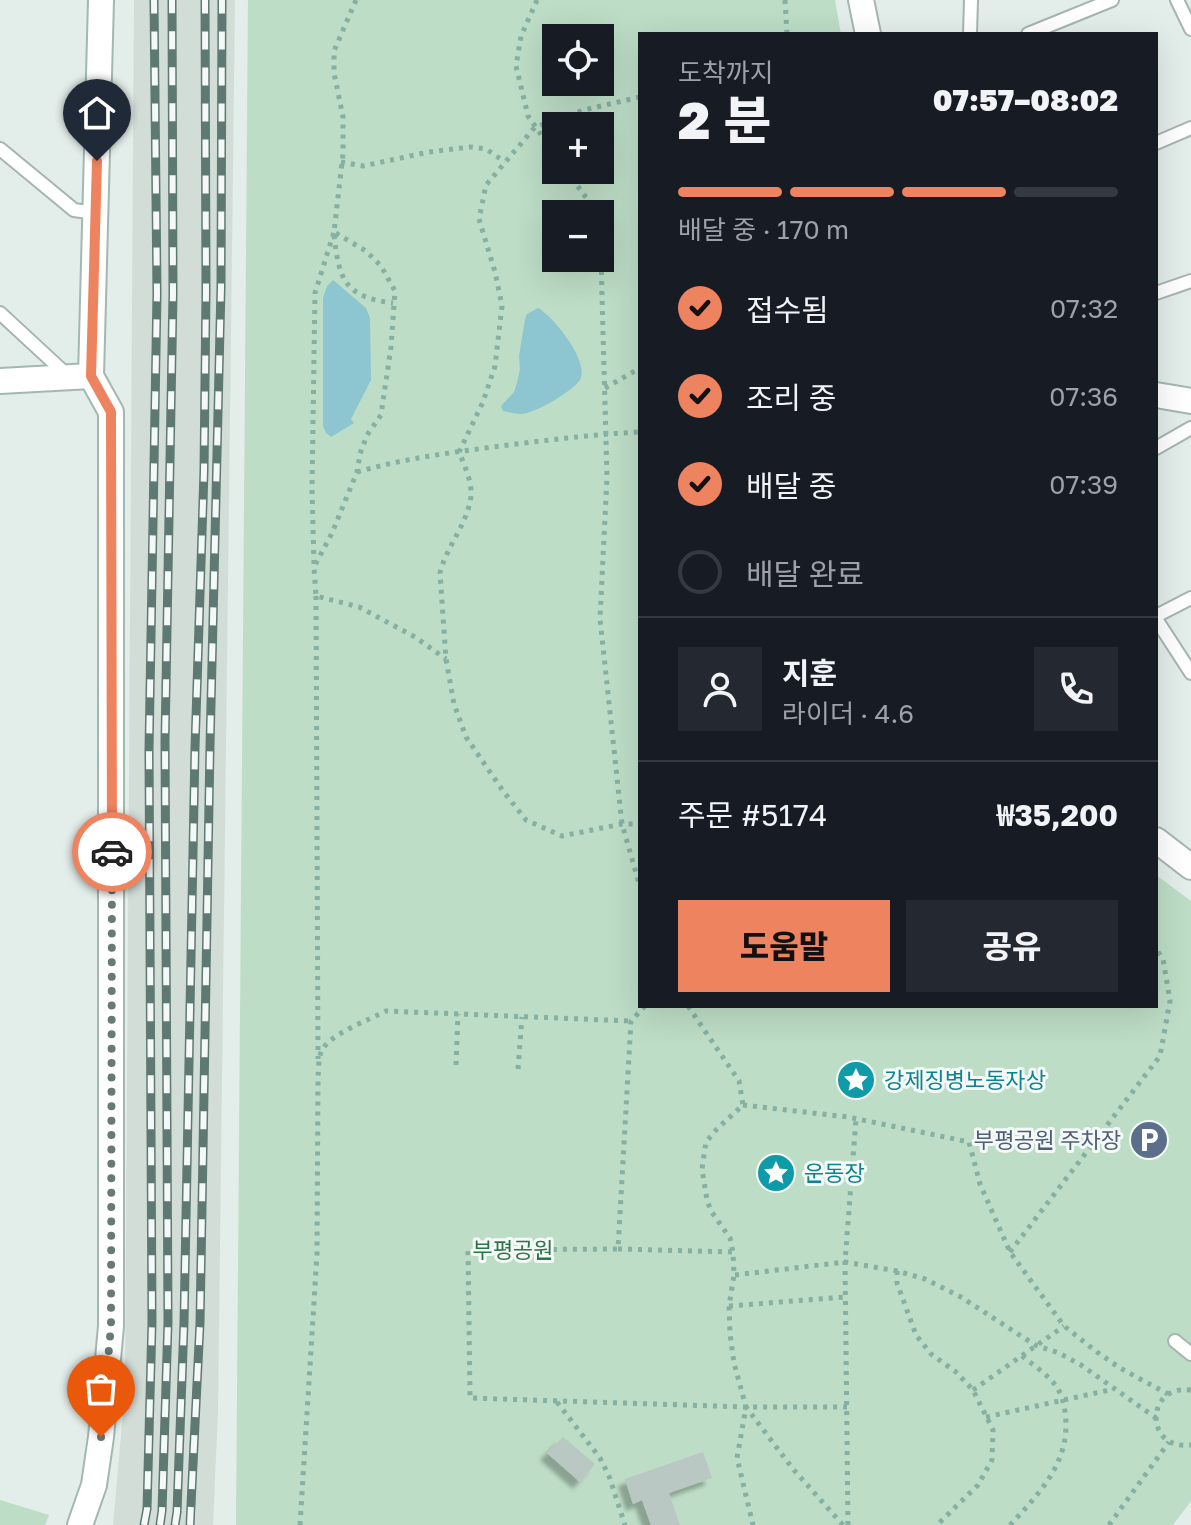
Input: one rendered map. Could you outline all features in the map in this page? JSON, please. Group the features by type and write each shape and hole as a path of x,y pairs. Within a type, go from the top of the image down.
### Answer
{"street":[{"path":"80,1525 94,1485 98,1460 111,1326 111,412 80,376 95,213 101,0"},
{"path":"861,0 868,32"},
{"path":"0,381 80,376"},
{"path":"1158,395 1191,401"},
{"path":"1158,842 1191,867"}],"lane":[{"path":"970,32 971,0"},
{"path":"1033,32 1112,0"},
{"path":"1177,0 1191,29"},
{"path":"1158,142 1191,128"},
{"path":"0,149 74,210 95,213"},
{"path":"1158,292 1191,281"},
{"path":"0,313 80,376"},
{"path":"1158,447 1191,428"},
{"path":"1158,617 1191,598"},
{"path":"1158,621 1191,673"},
{"path":"1175,1341 1191,1354"}],"path":[{"path":"356,0 334,51 334,73 343,117 334,232 336,254 346,285 367,298 393,303"},
{"path":"537,0 521,36 516,66 528,116 542,137"},
{"path":"785,0 787,32"},
{"path":"638,97 584,110 535,127 486,185 479,219 502,306 495,366 483,402 459,452 471,494 460,529 443,560 440,573 446,659 454,704 466,737 503,791 526,820 562,836 622,824 638,824"},
{"path":"341,162 363,166 470,147 486,149 505,162"},
{"path":"314,567 357,472 367,435 381,415 395,291 381,266 366,251 334,232"},
{"path":"300,1525 317,1254 316,596 312,489 315,293 334,232"},
{"path":"602,272 607,477 600,619 622,824 638,880"},
{"path":"605,388 638,369"},
{"path":"357,472 393,462 459,452 638,432"},
{"path":"316,596 359,607 415,637 446,659"},
{"path":"1010,1252 1160,1056 1170,1001 1163,959 1158,952"},
{"path":"618,1249 631,1021 643,1008"},
{"path":"689,1008 739,1081 743,1105"},
{"path":"318,1076 322,1050 337,1033 386,1011 631,1021"},
{"path":"456,1065 458,1014"},
{"path":"518,1069 522,1017"},
{"path":"846,1525 793,1469 746,1407 734,1363 729,1306 734,1275 733,1252 730,1238 711,1211 702,1169 706,1142 743,1105 856,1119 969,1142 980,1184 1010,1252 1064,1326 1120,1368 1168,1394"},
{"path":"846,1525 845,1262 856,1119"},
{"path":"733,1252 468,1250 470,1398 746,1407 847,1407"},
{"path":"734,1275 845,1262 925,1279 961,1297 1035,1345 1081,1365 1156,1418"},
{"path":"897,1271 897,1283 916,1335 931,1354 956,1372 973,1390 993,1430 992,1460 978,1485 937,1525"},
{"path":"729,1306 845,1297"},
{"path":"973,1390 1064,1326"},
{"path":"1010,1525 1044,1487 1056,1468 1065,1445 1067,1421 1057,1388 1021,1355"},
{"path":"986,1417 1115,1389"},
{"path":"1191,1390 1168,1394 1162,1400 1156,1418 1157,1427 1169,1442 1178,1446 1191,1445"},
{"path":"556,1401 600,1458 625,1525"},
{"path":"746,1407 737,1458 753,1525"},
{"path":"1109,1525 1169,1442"}],"shaded area":[{"path":"134,0 235,0 218,1412 213,1525 113,1525 125,1390"}],"green space":[{"name":"부평공원","path":"248,0 835,0 841,32 638,32 638,1008 1158,1008 1158,876 1191,901 1191,1501 1173,1525 236,1525"},
{"path":"0,1500 49,1515 45,1525 0,1525"}],"water":[{"path":"333,280 366,308 370,318 371,380 351,419 354,423 331,437 323,426 323,298"},
{"path":"538,308 569,341 580,362 580,380 562,396 535,410 521,414 503,411 501,406 514,392 517,383 525,319 527,314"}],"building":[{"path":"563,1437 595,1464 580,1482 547,1453"},
{"path":"703,1452 712,1478 669,1493 680,1525 651,1525 642,1500 633,1504 625,1479"}],"railway":[{"path":"144,1525 152,1322 149,750 157,294 154,0"},
{"path":"160,1525 168,1322 165,741 173,293 172,0"},
{"path":"175,1525 184,1323 195,748 204,471 205,0"},
{"path":"190,1525 200,1323 221,287 222,0"}],"way so far":[{"path":"101,1437 111,1326 112,852"}],"place":[{"name":"강제징병노동자상","path":"856,1080"},
{"name":"부평공원 주차장","path":"1149,1140"},
{"name":"운동장","path":"776,1173"}],"route":[{"path":"97,161 91,376 111,412 112,852"}]}
